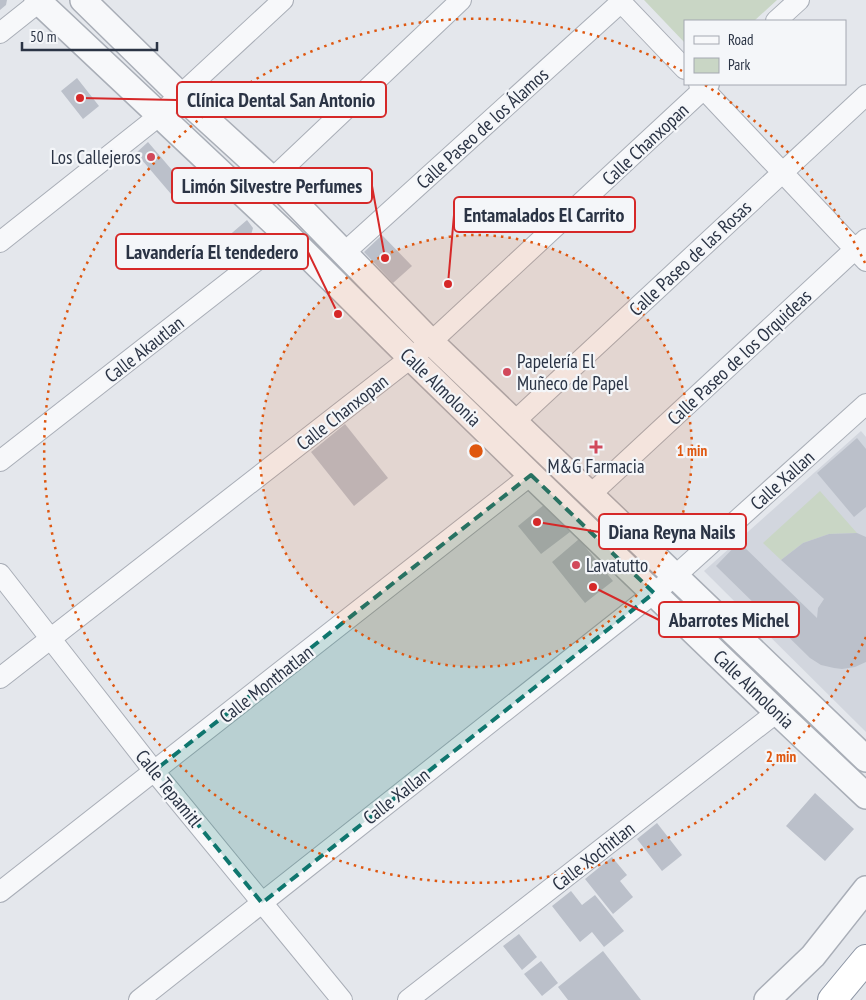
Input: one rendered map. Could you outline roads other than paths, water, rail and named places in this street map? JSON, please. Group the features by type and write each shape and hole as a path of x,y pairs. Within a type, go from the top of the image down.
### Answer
{"highway":[{"path":"832,1000 866,959"}],"street":[{"path":"0,242 150,123 155,110 266,0"},
{"path":"176,90 283,0"},
{"path":"272,179 461,0"},
{"path":"777,20 799,0"},
{"path":"0,32 38,1"},
{"name":"Calle Almolonia","path":"38,1 288,236 410,358 776,712 866,796"},
{"path":"620,1 684,68"},
{"name":"Calle Paseo de los Álamos","path":"344,253 620,1"},
{"name":"Calle Almolonia","path":"90,2 176,90 272,179 431,342 866,759"},
{"path":"704,85 782,173 862,250"},
{"name":"Calle Chanxopan","path":"0,678 431,342 704,85"},
{"name":"Calle Paseo de las Rosas","path":"515,421 866,95"},
{"name":"Calle Akautlan","path":"0,461 288,236"},
{"name":"Calle Paseo de los Orquideas","path":"590,495 862,250"},
{"name":"Calle Xallan","path":"139,1000 675,576 866,404"},
{"name":"Calle Monthatlan","path":"0,892 531,475"},
{"name":"Calle Tepamitl","path":"0,574 154,771 342,1000"},
{"name":"Calle Xochitlan","path":"408,1000 776,712"},
{"path":"767,1000 813,956 866,889"}],"place":[{"name":"Clínica Dental San Antonio","path":"80,98"},
{"name":"Los Callejeros","path":"151,157"},
{"name":"Limón Silvestre Perfumes","path":"385,258"},
{"name":"Entamalados El Carrito","path":"448,284"},
{"name":"Lavandería El tendedero","path":"338,314"},
{"name":"Papelería El Muñeco de Papel","path":"507,372"},
{"name":"M&G Farmacia","path":"596,447"},
{"name":"Diana Reyna Nails","path":"537,522"},
{"name":"Lavatutto","path":"576,565"},
{"name":"Abarrotes Michel","path":"593,587"}]}
